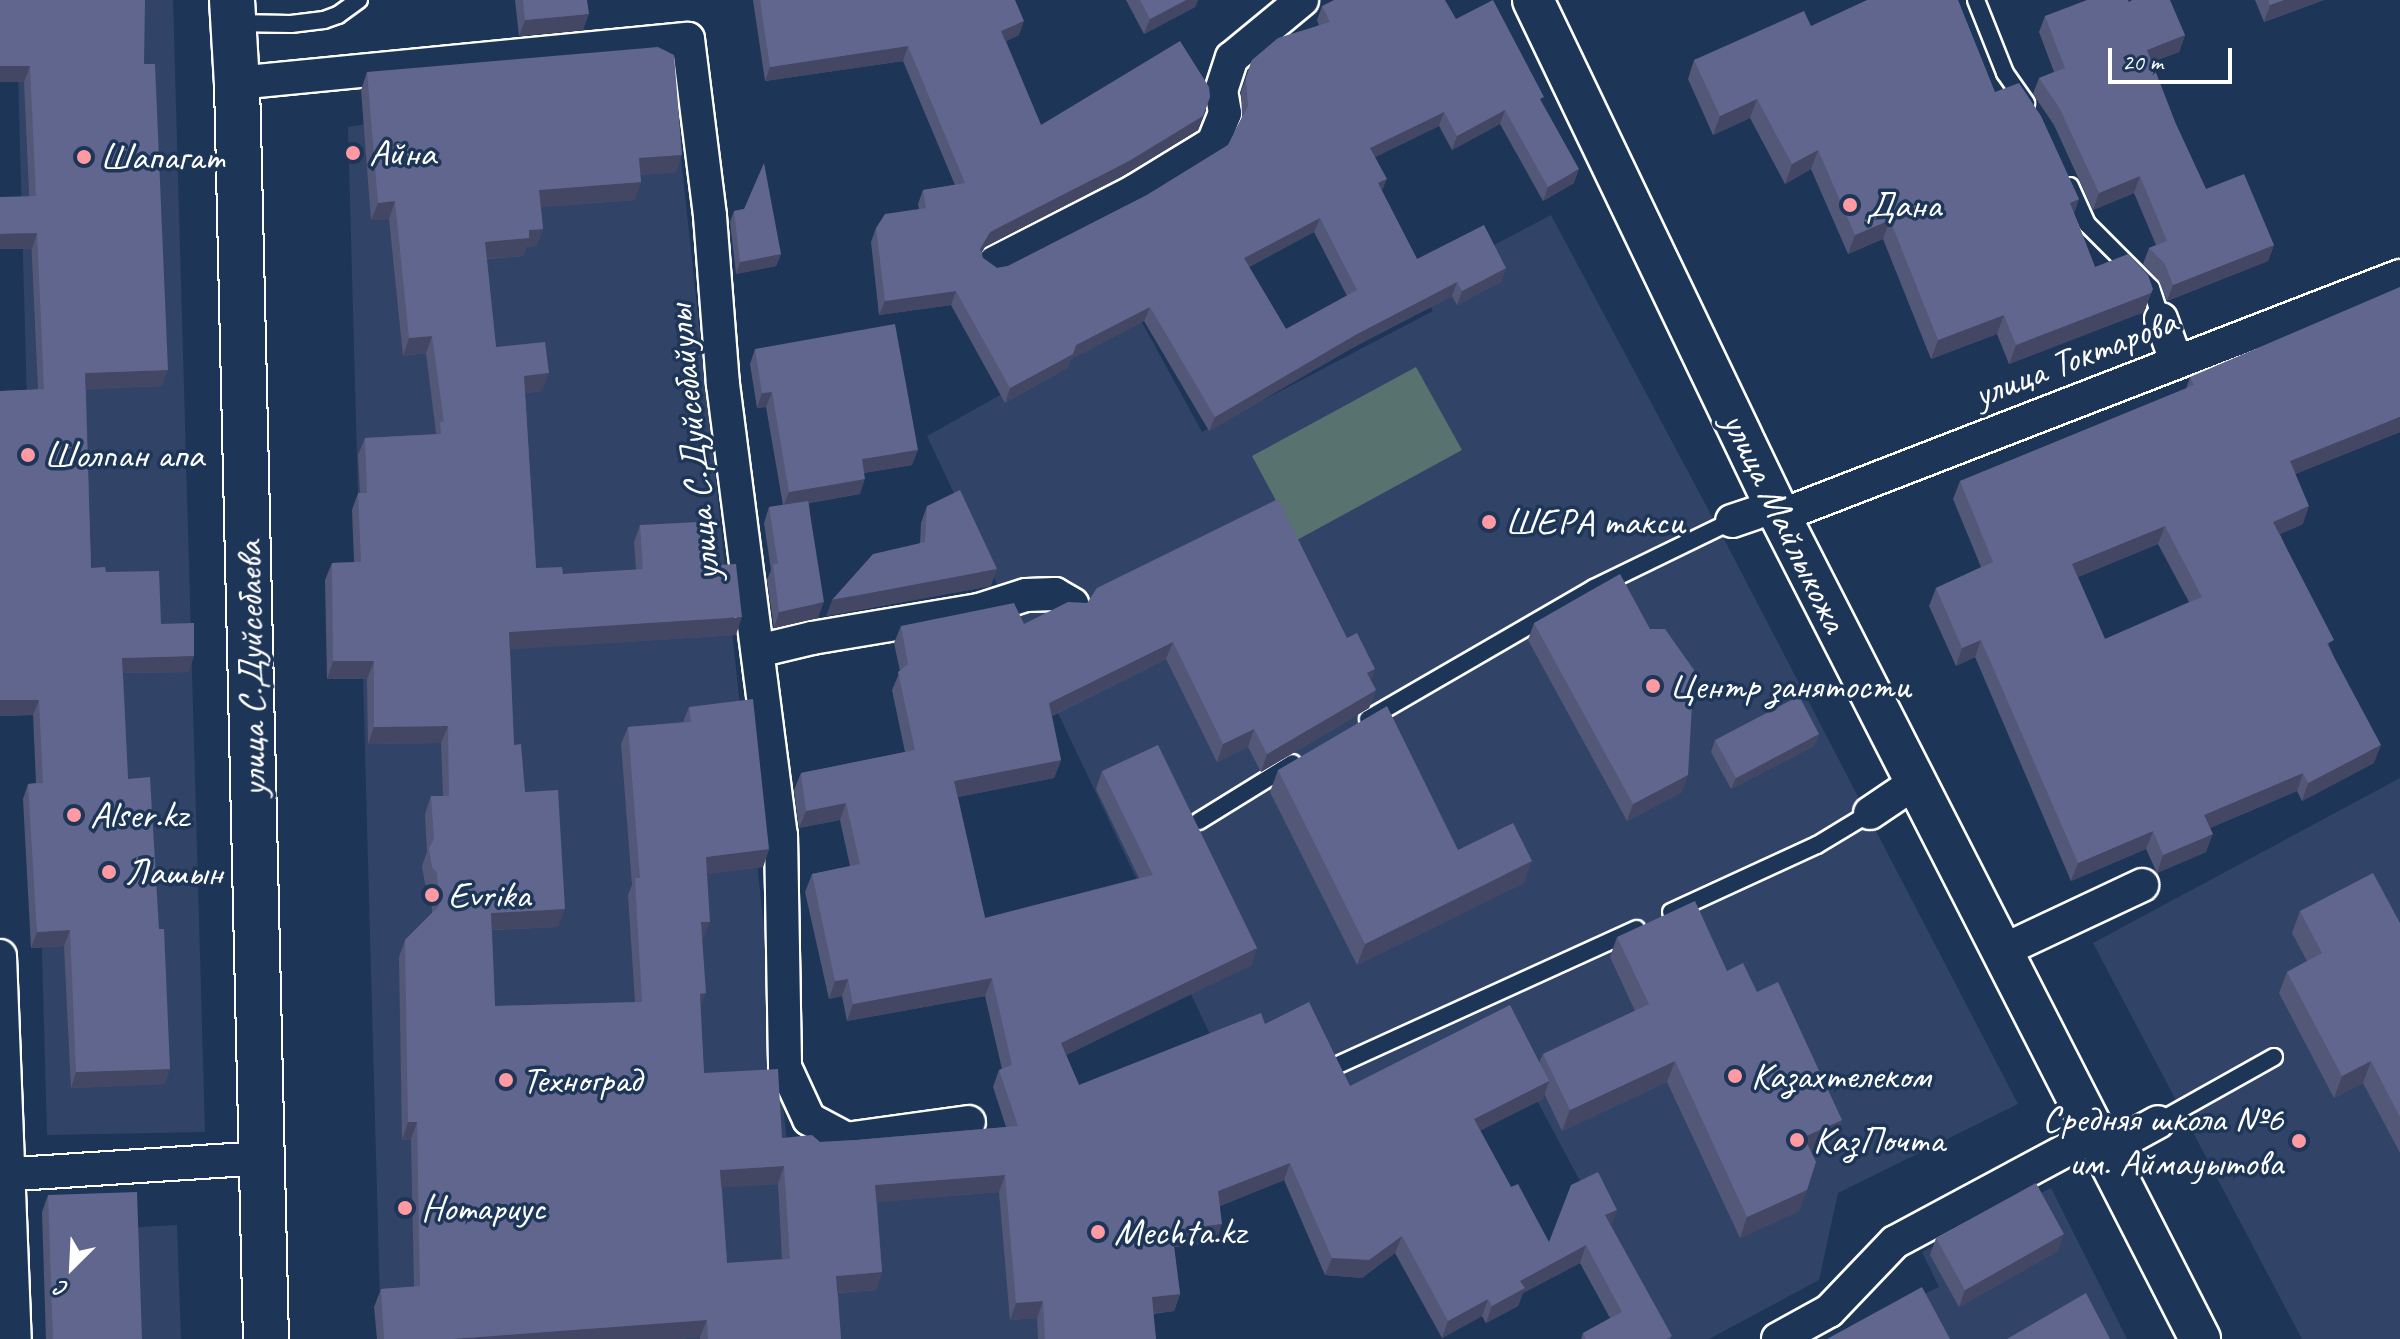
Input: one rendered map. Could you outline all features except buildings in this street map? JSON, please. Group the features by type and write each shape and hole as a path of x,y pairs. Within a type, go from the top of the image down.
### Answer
{"main road":[{"name":"улица С.Дуйсебаева","path":"232,12 237,83 266,1339"}],"street":[{"path":"994,263 1133,192 1213,143 1225,113 1221,91 1232,58 1302,0"},
{"name":"улица Майлыкожа","path":"1533,0 1778,511 2200,1339"},
{"name":"улица С.Дуйсебайулы","path":"237,83 688,39 710,216 723,384 781,835 785,1067 809,1119 847,1139 969,1122"},
{"name":"улица Токтарова","path":"1732,521 1778,511 2400,276"},
{"path":"2161,319 2176,361"},
{"path":"758,651 812,638 979,610 1026,595 1055,594 1072,604"},
{"path":"1870,813 1916,782"},
{"path":"2002,951 2142,885"},
{"path":"0,956 6,1175 15,1339"},
{"path":"1778,1339 1829,1311 1895,1242 2100,1143 2158,1122"},
{"path":"6,1175 262,1158"}],"lane":[{"path":"232,12 291,24 324,20 338,15 359,0"},
{"path":"1976,0 2005,73 2036,118"},
{"path":"2062,170 2087,224 2151,288 2161,319"},
{"path":"1357,725 1594,588 1732,521"},
{"path":"1199,821 1302,758"},
{"path":"1338,1065 1817,845 1870,813"},
{"path":"2158,1122 2274,1057"}],"shaded area":[{"path":"16,0 173,0 205,1132 47,1135"},
{"path":"672,74 788,1151 1056,1162 1109,1339 381,1339 348,127"},
{"path":"1551,215 1725,541 2018,1104 1838,1193 1819,1280 1709,1339 1665,1339 1535,1097 1338,1201 1216,1047 927,436 1139,317 1202,432 1433,311 1418,285"},
{"name":"Средняя школа №6 им. Аймауытова","path":"2400,778 2400,1339 2302,1339 2093,943"},
{"path":"2051,1188 2127,1339 1832,1339 1939,1287 1922,1252"},
{"path":"177,1225 181,1339 49,1339 49,1232"}],"green space":[{"path":"1416,367 1462,450 1297,540 1252,456"}],"place":[{"name":"Айна","path":"353,153"},
{"name":"Шапагат","path":"84,157"},
{"name":"Дана","path":"1850,205"},
{"name":"Шолпан апа","path":"28,455"},
{"name":"ШЕРА такси","path":"1489,522"},
{"name":"Центр занятости","path":"1653,686"},
{"name":"Alser.kz","path":"74,815"},
{"name":"Лашын","path":"109,872"},
{"name":"Evrika","path":"432,895"},
{"name":"Казахтелеком","path":"1735,1076"},
{"name":"Техноград","path":"506,1080"},
{"name":"КазПочта","path":"1797,1140"},
{"name":"Средняя школа №6 им. Аймауытова","path":"2299,1141"},
{"name":"Нотариус","path":"405,1208"},
{"name":"Mechta.kz","path":"1098,1232"}]}
